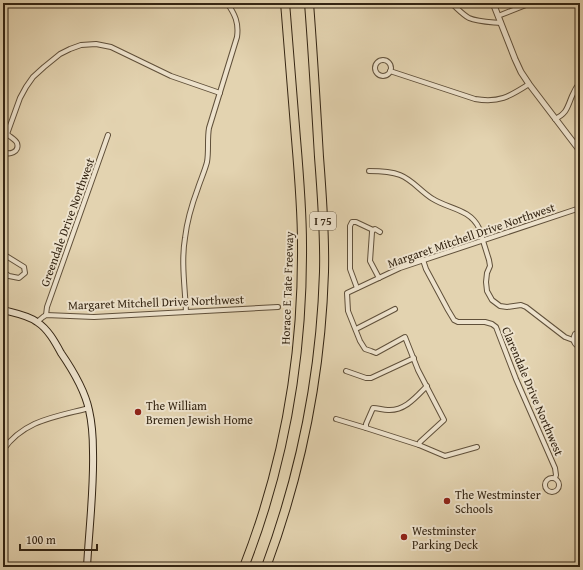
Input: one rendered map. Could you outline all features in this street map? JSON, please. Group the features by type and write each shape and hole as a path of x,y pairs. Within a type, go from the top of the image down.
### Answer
{"highway":[{"name":"Horace E Tate Freeway","path":"244,567 269,490 283,434 296,362 300,318 302,244 301,204 294,100 285,3"},
{"name":"I 75","path":"266,567 292,488 304,437 315,373 321,316 324,271 323,224 309,3"}],"main road":[{"path":"3,310 32,319 43,326 67,361 89,408 93,440 93,473 87,567"}],"street":[{"path":"186,312 183,263 185,238 191,207 206,162 209,128 235,47 238,30 235,14 227,3"},
{"path":"451,3 469,18 501,23"},
{"path":"493,3 521,72 580,151"},
{"path":"498,16 531,3"},
{"path":"3,139 7,134 20,98 33,77 44,66 60,54 81,45 96,44 111,48 170,76 220,93"},
{"path":"390,71 485,100 507,98 529,84"},
{"path":"556,119 568,109 572,96 580,82"},
{"path":"3,151 6,154 11,154 17,148 17,143 15,140 7,134"},
{"name":"Greendale Drive Northwest","path":"46,315 46,307 108,135"},
{"path":"369,171 390,172 401,175 433,199 465,212 477,224 489,260 490,266 487,273 486,282 487,291 492,300 500,306 507,307 521,305 526,307 565,337 573,340 574,344 580,347"},
{"name":"Margaret Mitchell Drive Northwest","path":"356,329 348,311 347,294 357,288 400,268 422,260 580,208"},
{"path":"357,288 350,269 350,226 352,222 356,222 380,232"},
{"path":"373,230 371,236 370,261 379,278"},
{"path":"3,254 24,267 25,273 19,278 9,276 3,272"},
{"name":"Clarendale Drive Northwest","path":"422,260 454,320 458,322 485,322 496,327 516,379 555,468 555,478"},
{"name":"Margaret Mitchell Drive Northwest","path":"46,315 94,317 278,307"},
{"path":"395,309 356,329 360,341 365,349 376,353 405,337 418,370 444,420 420,442 419,445"},
{"path":"37,322 46,315"},
{"path":"573,340 575,334 580,331"},
{"path":"346,371 366,378 371,378 414,358"},
{"path":"366,428 366,424 373,408 398,410 406,407 427,386"},
{"path":"3,450 18,433 34,423 89,408"},
{"path":"336,419 419,445 445,456 477,447"}],"place":[{"name":"The William Bremen Jewish Home","path":"138,412"},
{"name":"The Westminster Schools","path":"447,501"},
{"name":"Westminster Parking Deck","path":"404,537"}]}
